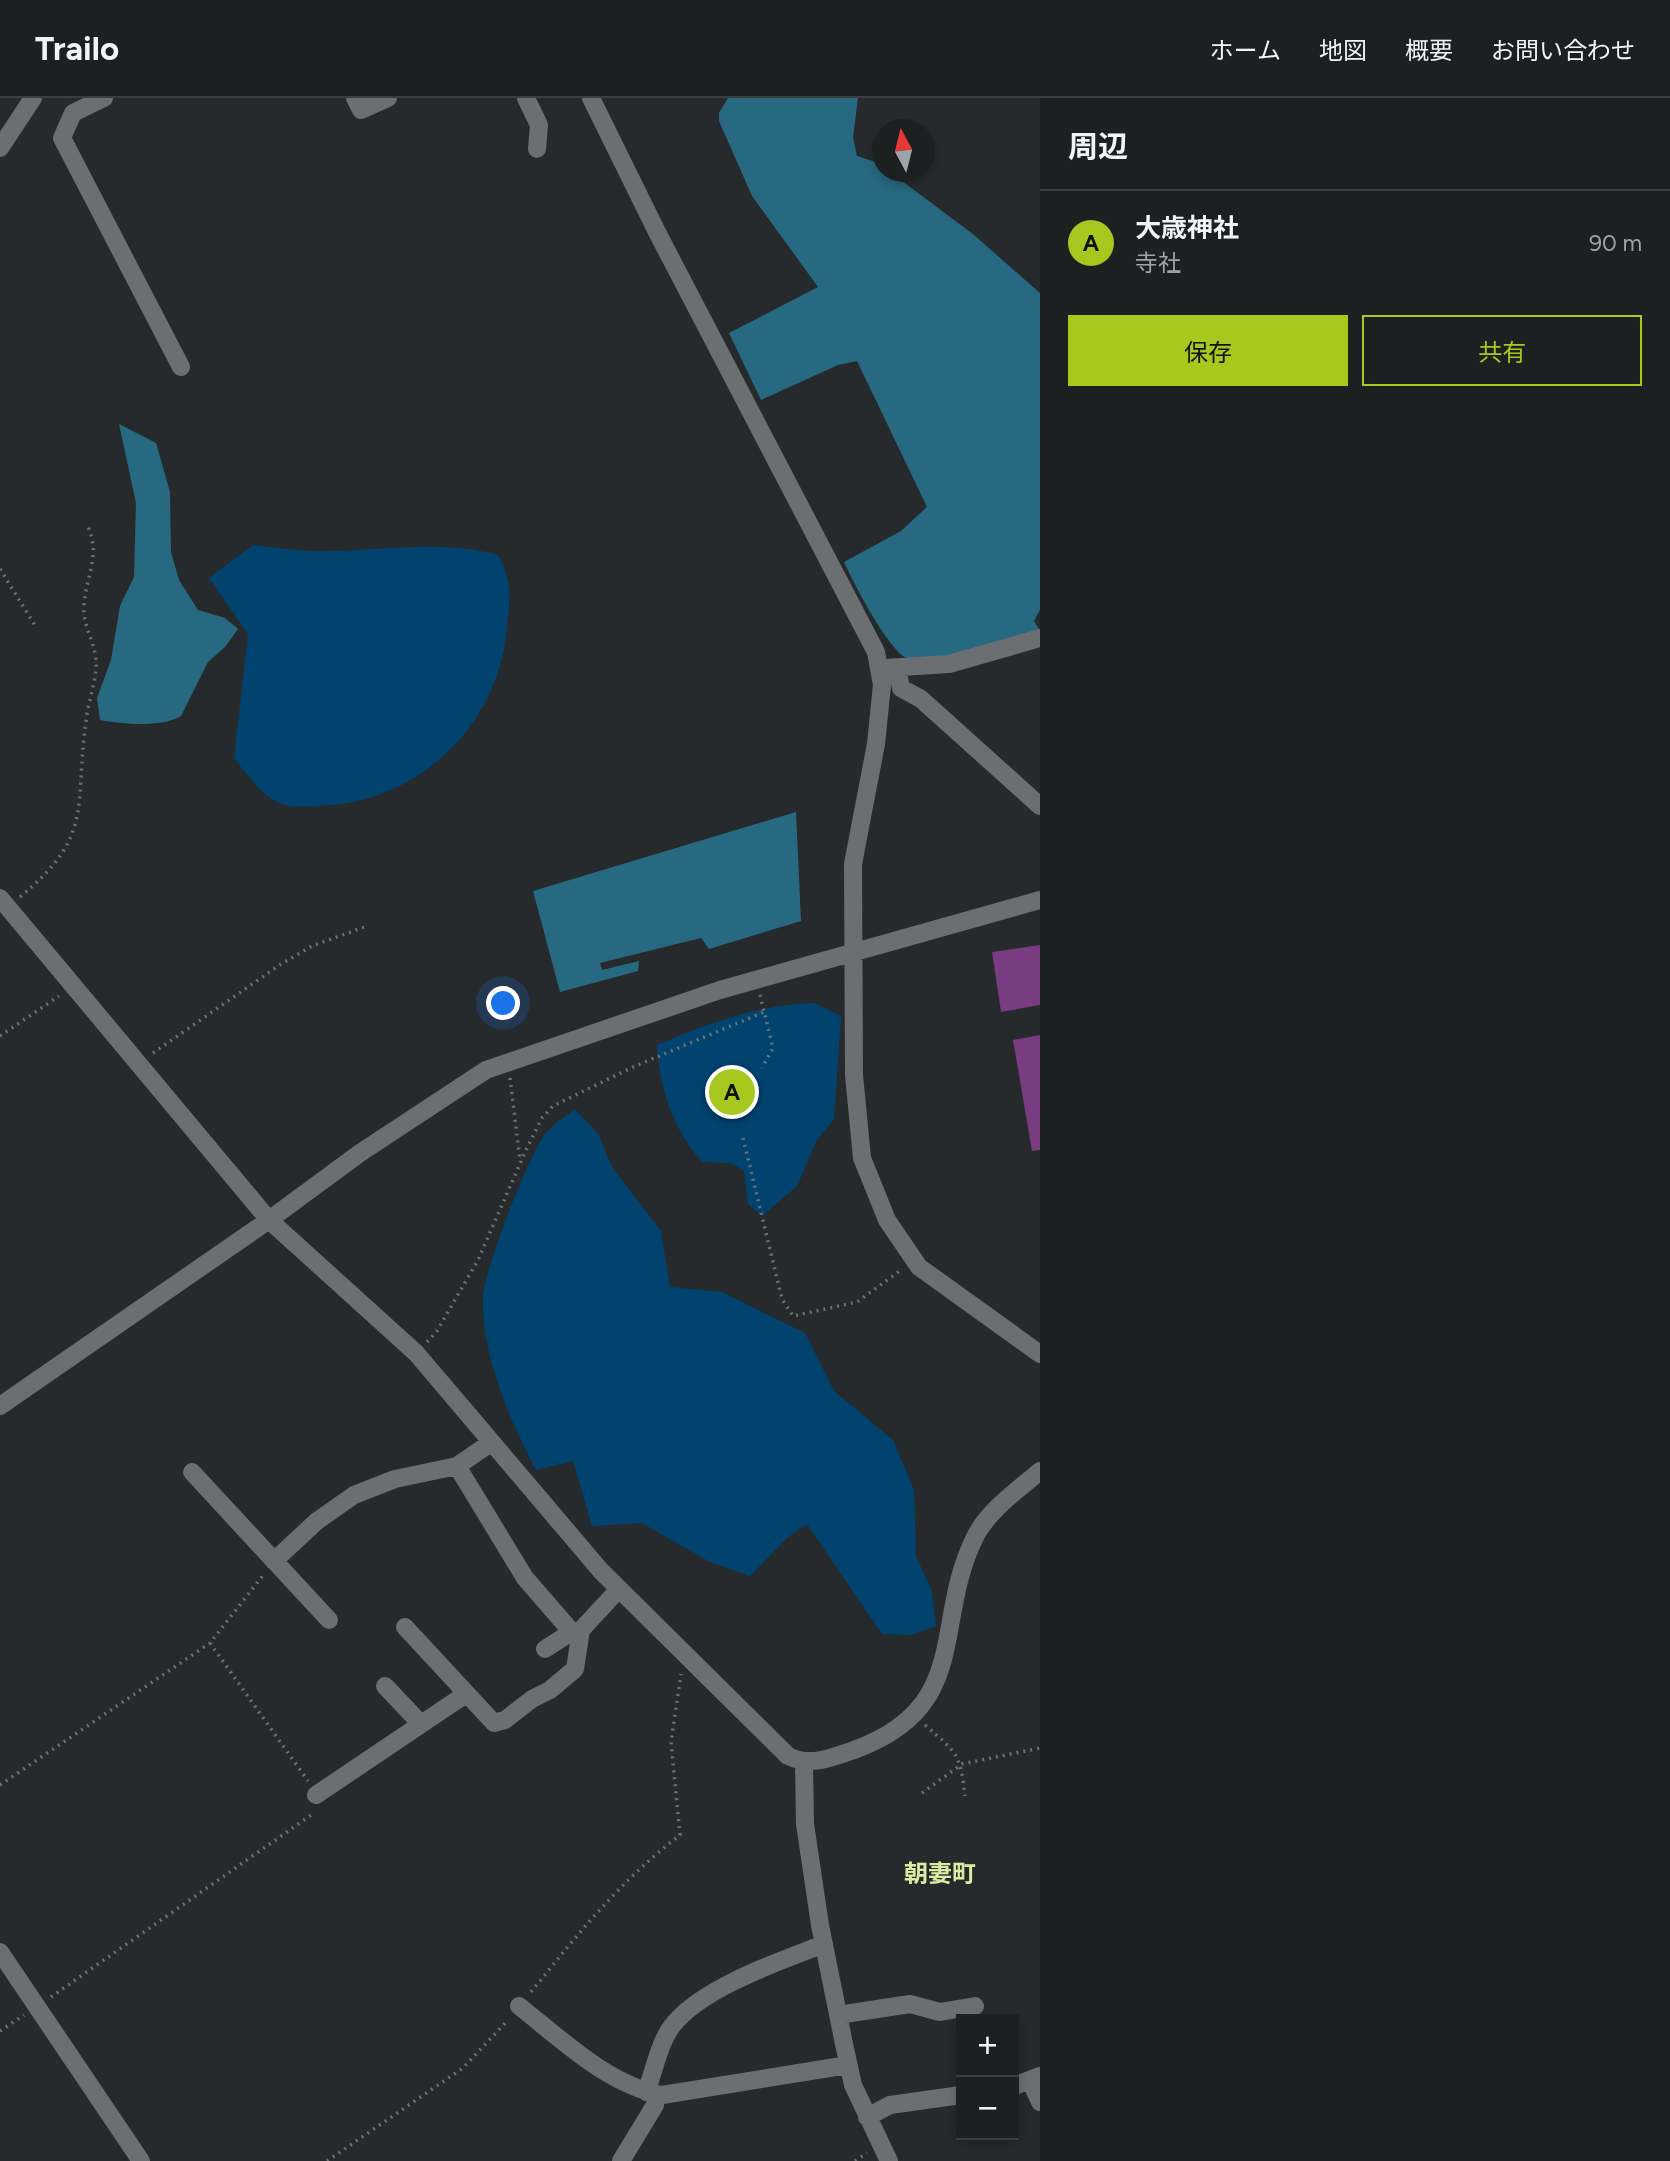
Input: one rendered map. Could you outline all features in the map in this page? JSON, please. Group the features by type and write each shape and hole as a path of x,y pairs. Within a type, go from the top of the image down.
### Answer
{"street":[{"path":"0,148 33,98"},
{"path":"104,98 74,113 62,138 181,367"},
{"path":"355,98 361,110 388,98"},
{"path":"526,98 539,125 537,149"},
{"path":"592,98 658,234 877,652 901,688 921,699 1040,806"},
{"path":"888,668 949,664 1040,638"},
{"path":"888,668 882,685 876,744 853,864 854,1075 862,1158 887,1220 919,1267 1040,1354"},
{"path":"0,1406 270,1220 409,1120 486,1070 756,979 1040,900"},
{"path":"4,904 270,1220 416,1353 619,1589 788,1756 804,1764 868,1745 889,1735 912,1715 935,1687 964,1563 977,1533 999,1505 1040,1471"},
{"path":"274,1561 317,1521 354,1495 395,1479 457,1466 492,1442"},
{"path":"405,1627 494,1723 505,1720 532,1699 550,1690 575,1669 574,1636 525,1578 457,1466"},
{"path":"192,1472 271,1554 274,1561 329,1620"},
{"path":"545,1648 574,1636 619,1589"},
{"path":"386,1686 421,1724"},
{"path":"316,1795 466,1694"},
{"path":"804,1764 805,1824 824,1944 848,2065 853,2085 889,2161"},
{"path":"621,2161 655,2105 651,2093 669,2029 685,2011 724,1988 824,1944"},
{"path":"0,1952 141,2161"},
{"path":"838,2015 910,2004 940,2012 975,2006"},
{"path":"519,2006 575,2050 637,2090 651,2093 742,2085 848,2065"},
{"path":"1028,2081 1040,2102"},
{"path":"867,2117 890,2105 956,2096"}],"path":[{"path":"4,904 47,875 72,840 76,826 86,720 96,668 84,615 95,556 88,527"},
{"path":"0,569 36,627"},
{"path":"137,1065 281,964 312,946 367,926"},
{"path":"756,979 773,1048 762,1068"},
{"path":"0,1036 73,986"},
{"path":"416,1353 436,1331 478,1260 542,1118 553,1106 633,1067 764,1012"},
{"path":"505,1062 510,1076 521,1162"},
{"path":"744,1138 782,1298 793,1316 858,1303 914,1260"},
{"path":"0,1785 210,1643 274,1561"},
{"path":"0,2031 309,1819 317,1808 316,1795 210,1643"},
{"path":"327,2161 463,2068 519,2006 600,1906 645,1861 680,1835 671,1742 680,1676 690,1660"},
{"path":"912,1715 953,1749 962,1764 965,1796"},
{"path":"922,1793 962,1764 1040,1748"}],"shaded area":[{"path":"728,98 858,98 853,138 857,156 872,161 872,182 903,182 974,235 1040,293 1040,610 1034,621 1039,629 974,651 921,660 909,659 901,654 882,631 844,562 901,531 927,507 857,361 838,365 761,400 729,333 818,287 752,196 719,121 719,113"},
{"path":"119,424 156,443 170,492 171,552 179,580 198,610 225,618 238,629 225,647 208,662 181,716 153,724 100,720 97,698 111,660 120,606 134,577 136,503"},
{"path":"253,545 307,551 451,547 498,555 509,590 507,627 501,661 490,693 473,722 452,748 426,770 398,787 366,799 332,805 291,806 279,803 260,789 234,758 248,634 209,578"},
{"path":"796,812 801,921 709,949 701,938 600,963 602,970 639,961 638,971 560,992 533,891"},
{"path":"814,1003 841,1016 834,1119 817,1140 797,1186 762,1216 748,1204 744,1171 731,1163 702,1162 683,1135 669,1107 661,1077 657,1045 734,1016 773,1007"},
{"path":"575,1109 598,1134 612,1167 661,1231 670,1287 722,1292 805,1333 834,1391 893,1440 914,1490 916,1556 932,1591 936,1626 911,1635 882,1634 807,1524 788,1537 750,1576 710,1562 642,1523 592,1526 573,1461 536,1470 499,1386 486,1340 483,1297 499,1238 538,1146 556,1123"}],"building":[{"path":"1040,945 1040,1005 1001,1012 992,952"},
{"path":"1040,1035 1040,1150 1032,1151 1013,1040"}],"place":[{"name":"大歳神社","path":"732,1092"}],"district":[{"name":"朝妻町","path":"940,1874"}]}
